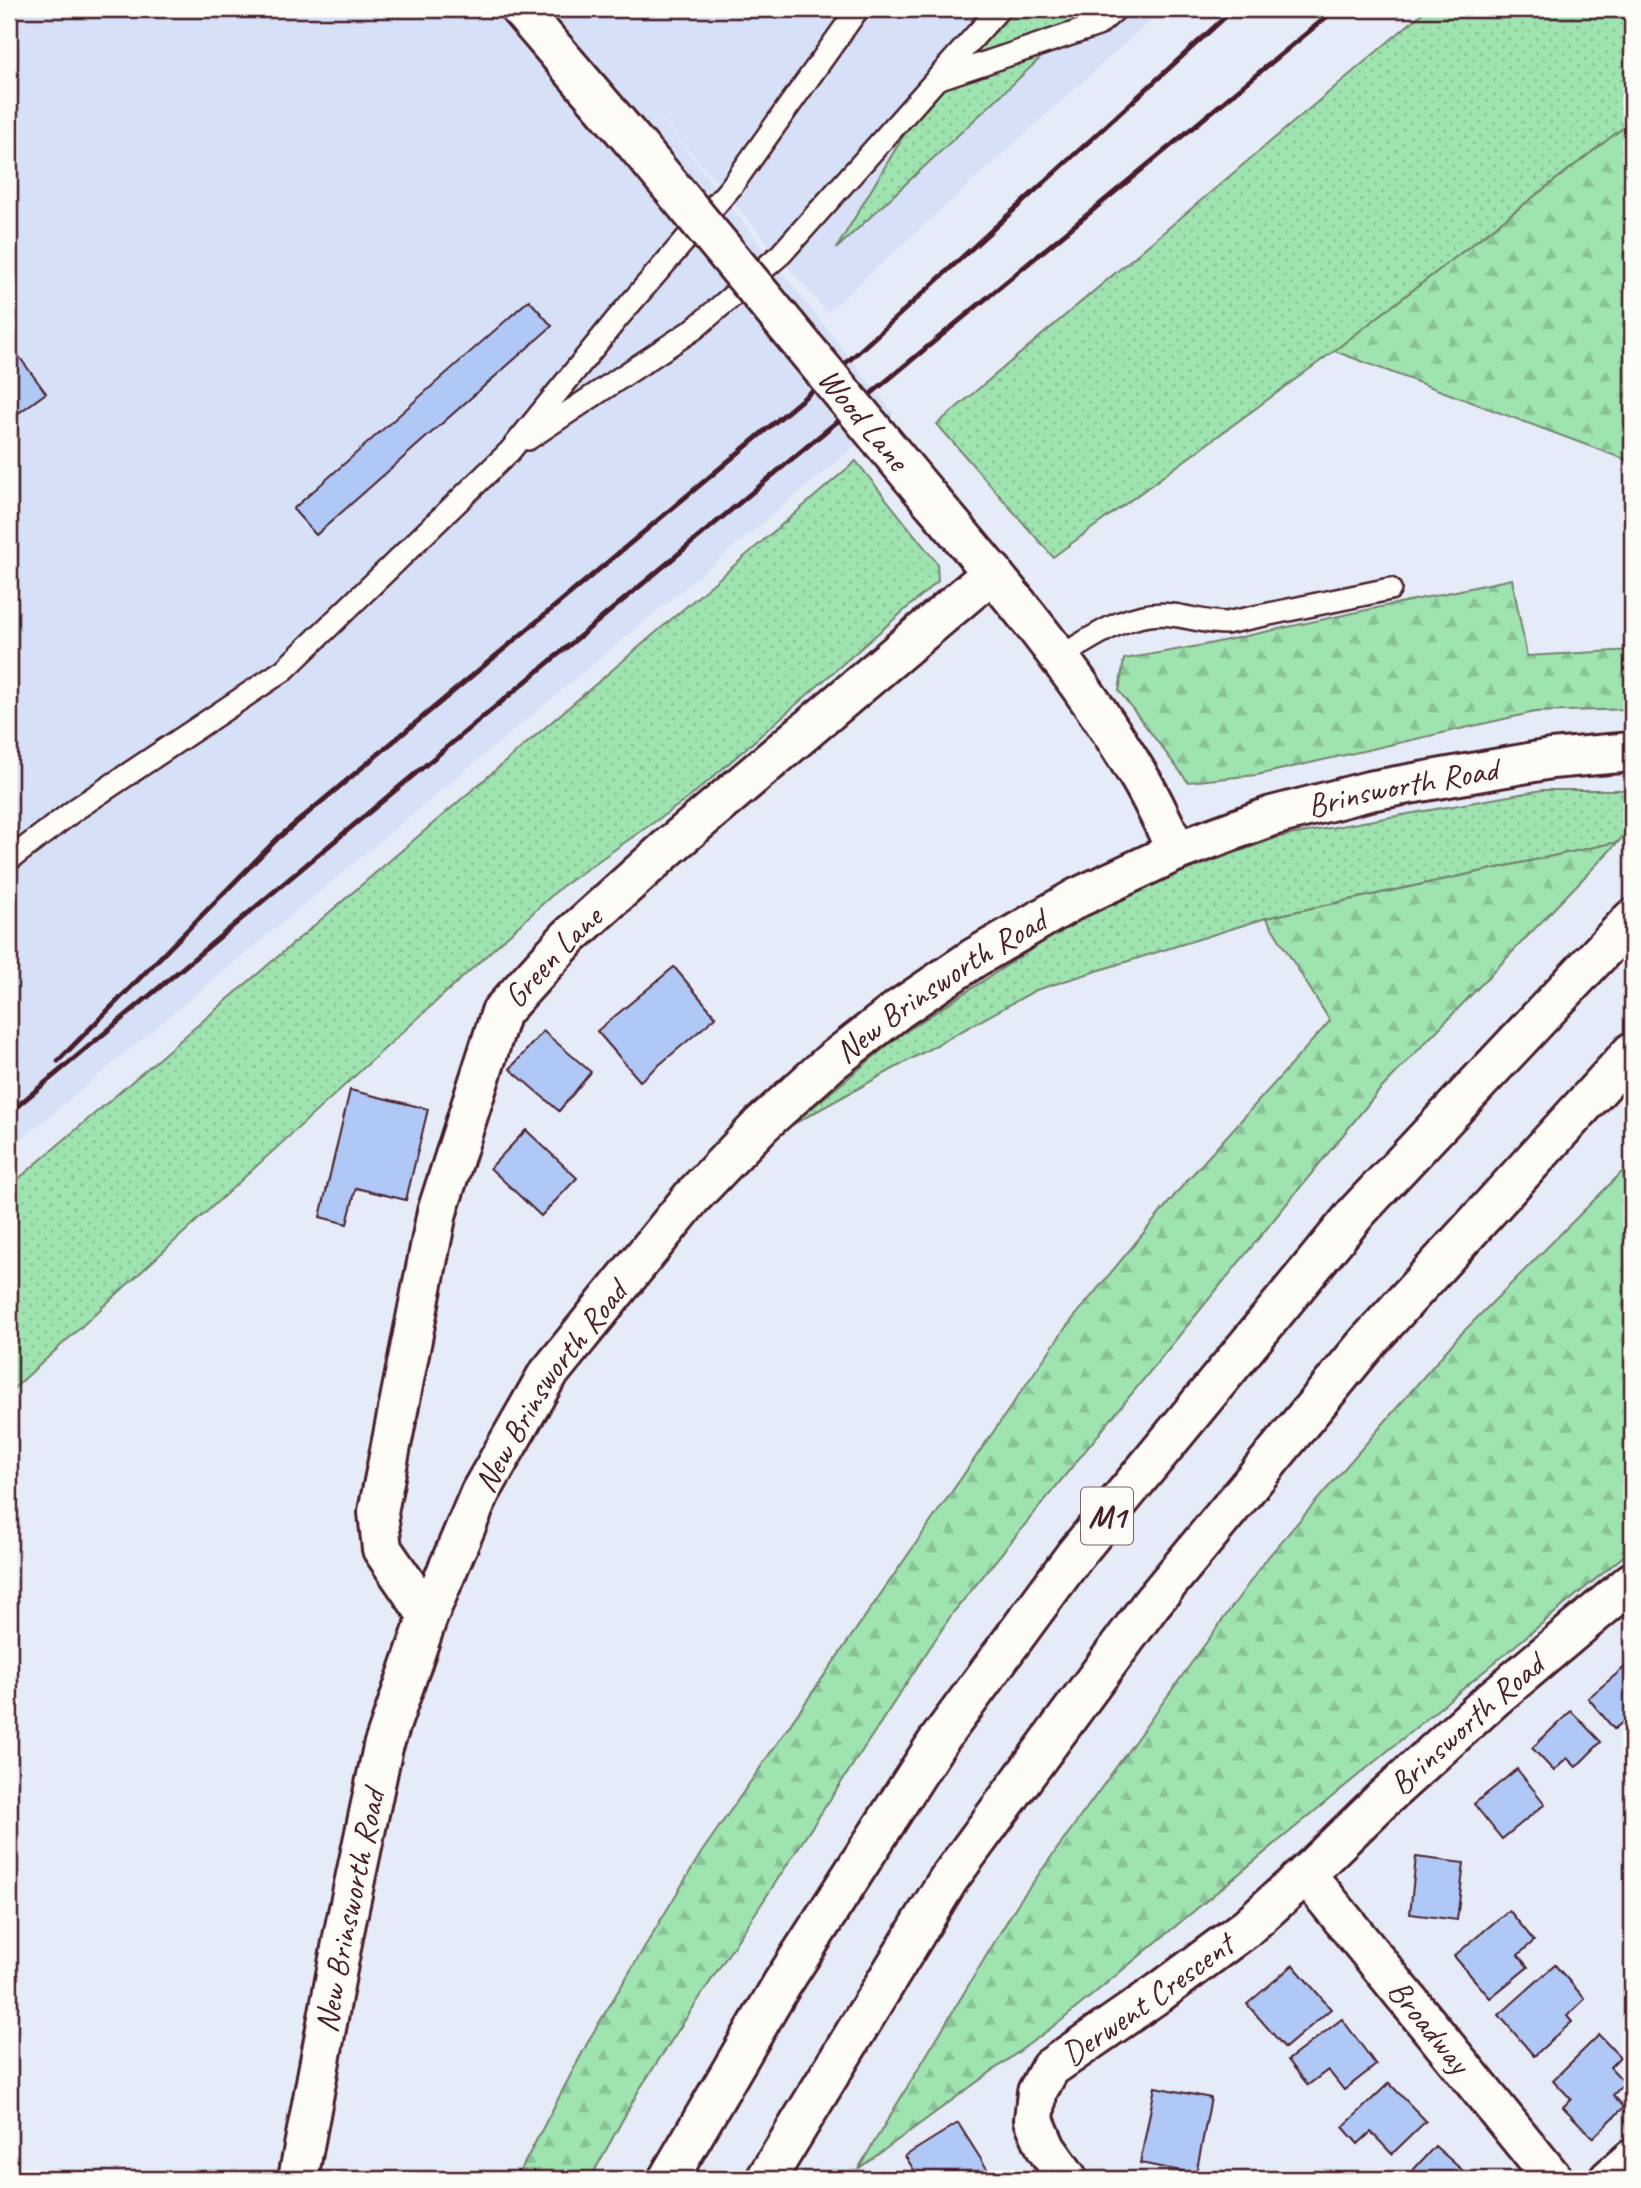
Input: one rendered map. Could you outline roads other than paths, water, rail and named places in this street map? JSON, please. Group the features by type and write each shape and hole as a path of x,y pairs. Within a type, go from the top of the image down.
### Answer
{"main road":[{"name":"Wood Lane","path":"520,9 993,572 1060,657 1139,776 1177,851"},
{"name":"Green Lane","path":"428,1616 382,1549 378,1512 437,1212 500,1012 589,918 993,572"},
{"name":"Brinsworth Road","path":"1177,851 1272,816 1369,791 1551,759 1632,752"},
{"name":"New Brinsworth Road","path":"298,2179 344,1932 383,1747 428,1616 480,1493 545,1377 692,1197 753,1133 831,1062 899,1009 974,958 1077,898 1177,851"},
{"name":"M1","path":"668,2179 782,1984 936,1744 1075,1555 1358,1210 1632,919"},
{"path":"766,2179 948,1880 1151,1604 1366,1344 1632,1052"},
{"name":"Brinsworth Road","path":"1306,1874 1383,1799 1494,1698 1632,1582"},
{"name":"Derwent Crescent","path":"1068,2179 1046,2148 1034,2120 1037,2092 1050,2068 1246,1928 1306,1874"},
{"name":"Broadway","path":"1306,1874 1553,2179"},
{"path":"1609,2179 1632,2159"}],"lane":[{"path":"9,860 76,809 284,670 510,451 616,320 731,187 858,9"},
{"path":"510,451 694,329 781,254 999,9"},
{"path":"937,79 1098,25 1116,9"},
{"path":"1060,657 1100,632 1137,617 1170,614 1208,623 1226,623 1390,589"}],"railway":[{"path":"58,1061 278,838 854,356 1234,9"},
{"path":"9,1113 1336,9"}]}
